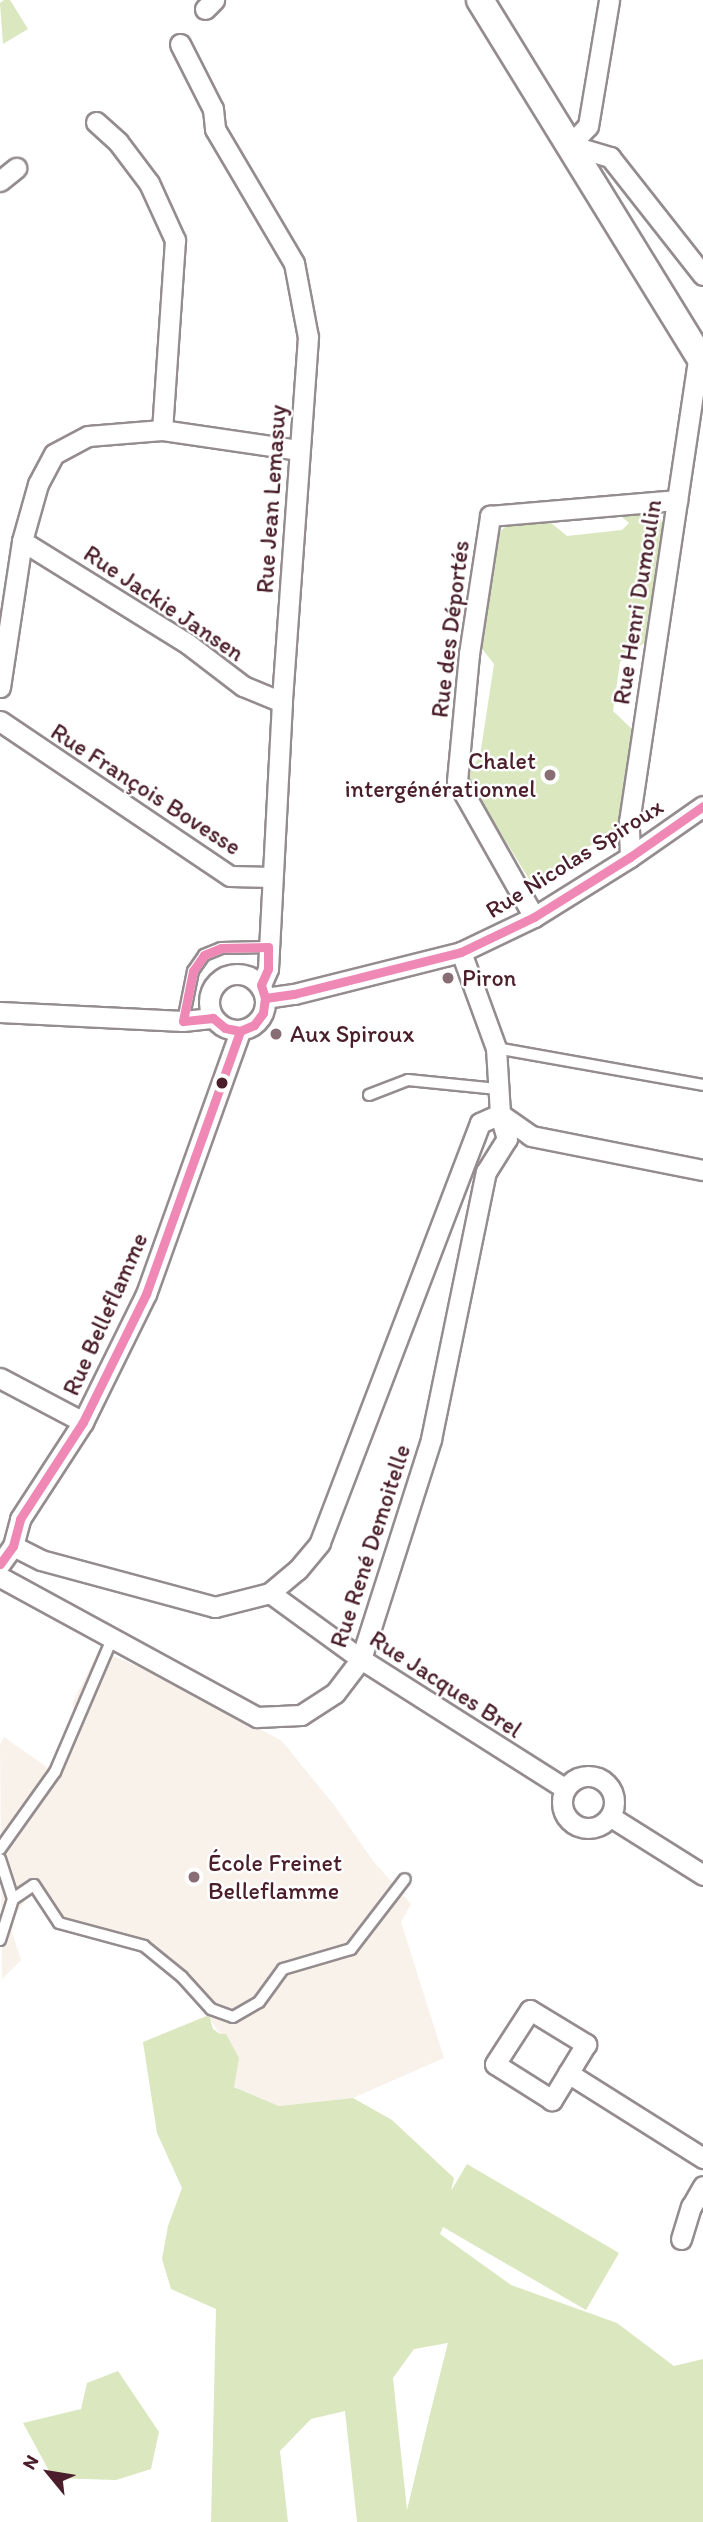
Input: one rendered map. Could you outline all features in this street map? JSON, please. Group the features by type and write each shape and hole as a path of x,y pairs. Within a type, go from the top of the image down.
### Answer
{"street":[{"path":"480,0 702,351"},
{"path":"570,145 588,125 609,0"},
{"name":"Rue Jean Lemasuy","path":"180,44 213,109 215,129 294,263 309,337 282,702 268,969 263,992"},
{"path":"96,122 118,142 149,183 175,240 162,430"},
{"path":"570,145 610,157 703,275"},
{"path":"0,181 16,168"},
{"name":"Rue Henri Dumoulin","path":"629,858 629,822 702,351"},
{"path":"0,687 22,541 38,484 54,454 88,436 162,430 299,450"},
{"name":"Rue des Déportés","path":"534,917 457,781 469,654 490,516 677,500"},
{"name":"Rue Jackie Jansen","path":"22,541 188,644 243,686 282,702"},
{"name":"Rue François Bovesse","path":"0,721 230,876 272,877"},
{"name":"Rue Nicolas Spiroux","path":"213,1018 208,996 220,978 242,973 263,992 307,990 461,952 534,917 629,858 703,806"},
{"name":"Rue René Demoitelle","path":"0,1577 257,1717 302,1715 335,1693 361,1659 431,1439 486,1172 507,1139 500,1114 496,1048 461,952"},
{"path":"0,1012 183,1021 213,1018 225,1028 240,1031 254,1025 263,1013 263,992"},
{"name":"Rue Belleflamme","path":"0,1564 13,1546 20,1520 83,1422 146,1294 240,1031"},
{"path":"500,1114 531,1136 703,1170"},
{"name":"Rue René Demoitelle","path":"13,1546 41,1560 215,1607 270,1593 297,1570 320,1543 480,1123 500,1114"},
{"path":"0,1378 83,1422"},
{"path":"25,1590 41,1560"},
{"name":"Rue Jacques Brel","path":"270,1593 361,1659 564,1788"},
{"path":"581,1776 603,1779 615,1796 611,1817 593,1830 571,1824 561,1808 564,1788 581,1776"},
{"path":"611,1817 703,1875"},
{"path":"530,2010 586,2044 568,2073 552,2100 495,2064 530,2010"},
{"path":"568,2073 703,2158"},
{"path":"681,2239 691,2207 703,2186"}],"lane":[{"path":"183,1021 193,971 204,955 221,948 268,947"},
{"path":"496,1048 703,1085"},
{"path":"369,1095 408,1080 498,1088"},
{"path":"0,1849 55,1772 112,1639"},
{"path":"0,1859 13,1899 0,1940"},
{"path":"13,1899 34,1885 58,1923 144,1946 182,1977 211,2009 233,2017 259,2002 283,1969 351,1950 405,1879"}],"shaded area":[{"name":"École Freinet Belleflamme","path":"99,1650 174,1682 282,1741 334,1805 374,1862 411,1904 401,1922 444,2058 353,2098 279,2106 233,2086 220,2034 184,1982 150,1955 110,1938 59,1923 31,1892 16,1914 12,1932 21,1960 2,1979 0,1744 4,1737 54,1772 74,1733 73,1702"}],"green space":[{"path":"10,0 28,29 3,44 0,3"},
{"path":"647,508 658,512 663,526 645,642 620,662 613,711 633,730 617,828 532,884 466,777 480,756 494,664 479,645 497,534 512,521 545,518 567,536 622,530 629,523 615,511"},
{"path":"209,2015 213,2029 220,2034 226,2034 239,2058 234,2087 279,2106 353,2098 392,2120 454,2178 451,2191 467,2164 619,2253 586,2310 443,2227 440,2234 511,2285 617,2323 674,2366 703,2359 703,2522 357,2522 345,2411 311,2419 280,2451 288,2522 211,2522 216,2309 171,2289 162,2259 168,2226 182,2188 157,2133 143,2042","holes":["448,2343 407,2510 393,2378 414,2349"]},
{"path":"118,2371 159,2432 151,2469 116,2480 53,2478 23,2423 81,2409 87,2383"}],"transit line":[{"path":"265,998 294,994 461,952 534,917 630,857 703,806"},
{"path":"268,947 268,969 261,985 265,998 263,1013 254,1025 240,1031 225,1028 213,1018 183,1021 193,971 204,955 221,948 268,947"},
{"path":"0,1564 13,1546 20,1519 83,1422 146,1294 240,1031"}],"place":[{"name":"Chalet intergénérationnel","path":"550,775"},
{"name":"Piron","path":"448,978"},
{"name":"Aux Spiroux","path":"276,1034"},
{"name":"École Freinet Belleflamme","path":"194,1877"}]}
